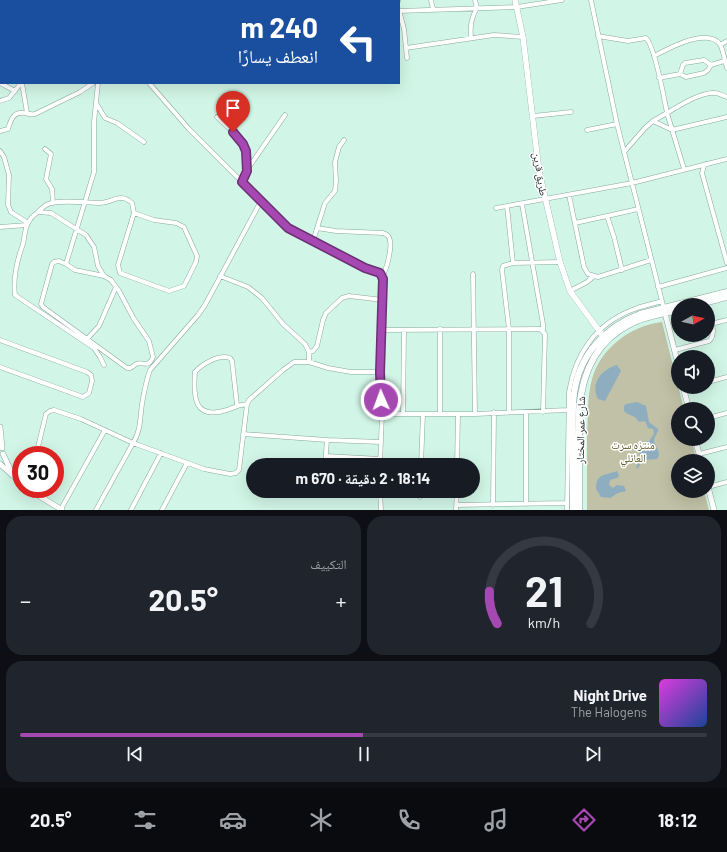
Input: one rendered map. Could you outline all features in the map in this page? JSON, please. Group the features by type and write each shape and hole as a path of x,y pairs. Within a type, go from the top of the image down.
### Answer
{"main road":[{"name":"طريق قرين","path":"515,0 523,37 539,170 560,262 570,291 600,333"},
{"path":"714,298 727,292"},
{"path":"715,300 727,297"},
{"path":"573,510 574,394 580,362 591,350 600,333 615,326 633,313 671,306"},
{"name":"شارع عمر المختار","path":"579,510 579,410 582,387 589,366 596,353 619,331 664,307 671,308"}],"street":[{"path":"431,0 433,9"},
{"path":"471,38 470,24 472,16 477,8 475,0"},
{"path":"400,10 517,7 562,0"},
{"path":"591,0 617,124 675,350 705,342"},
{"path":"400,14 404,28 407,58"},
{"path":"406,48 494,35 523,37"},
{"path":"598,36 628,41 646,38 649,40 667,112 684,169"},
{"path":"654,56 677,44 700,38 714,41 720,45 727,68"},
{"path":"720,45 727,41"},
{"path":"680,74 683,64 685,63 704,60 710,64 724,61"},
{"path":"659,78 680,74 686,76 704,73 708,70 710,64"},
{"path":"2,84 15,91"},
{"path":"0,102 9,98 21,84"},
{"path":"22,84 27,113"},
{"path":"0,131 8,129 10,121 15,115 21,113 31,115 35,114 80,92 92,84"},
{"path":"66,264 94,172 93,141 98,84"},
{"path":"150,84 189,128 288,228 365,268 380,273 382,276"},
{"path":"624,152 653,121 691,99 716,93 727,97"},
{"path":"96,103 105,118 117,123 144,142"},
{"path":"533,116 571,112"},
{"path":"242,182 247,171 285,115"},
{"path":"217,117 233,132 245,148 247,171"},
{"path":"653,121 672,130 727,117"},
{"path":"587,130 617,124"},
{"path":"313,241 325,203 335,191 335,162 339,148 344,140"},
{"path":"45,149 51,154 46,179 52,189 53,203"},
{"path":"0,151 4,157 8,170 8,205 11,212 27,224"},
{"path":"496,208 632,183 727,159"},
{"path":"709,163 704,166 702,173 727,263"},
{"path":"569,195 586,272 593,277"},
{"path":"104,365 94,348 15,295 16,271 27,224 30,219 44,207 53,203 106,203 115,198 121,198 132,203 134,213 118,265 120,273 169,291 184,286 196,262 197,256 184,227 176,223 154,220 134,213"},
{"path":"96,510 137,435 140,426 142,403 150,370 198,315 261,201"},
{"path":"522,204 543,330 545,334 543,412"},
{"path":"507,206 513,263"},
{"path":"575,222 638,209"},
{"path":"38,212 51,213 83,233 91,242 95,251 98,266 104,276"},
{"path":"608,216 622,270"},
{"path":"0,226 27,224"},
{"path":"317,228 336,231 383,233 387,234 389,237 390,244 388,264 382,276 380,372 382,414 380,458"},
{"path":"721,242 727,240"},
{"path":"570,291 593,277 602,276 651,260"},
{"path":"59,262 66,264 75,270 104,276 111,280 149,342 153,354 153,360 146,364 136,364 130,368 127,368 43,307 41,304 52,264 59,262"},
{"path":"509,412 510,329 502,270 503,266 513,263 560,262"},
{"path":"658,287 727,268"},
{"path":"473,274 475,414"},
{"path":"220,276 237,282 255,292 283,324 305,344 309,352 309,362"},
{"path":"87,339 99,326 116,286"},
{"path":"309,352 313,351 317,346 326,313 342,298 349,296 382,300"},
{"path":"715,323 727,320"},
{"path":"381,330 474,328 543,330"},
{"path":"440,329 440,414"},
{"path":"403,414 404,330"},
{"path":"0,340 87,372 91,376 92,384 89,393 83,397 0,368"},
{"path":"237,405 232,360 230,358 225,356 218,358 198,368 194,372 196,398 200,409 209,412 218,412 237,405 247,404"},
{"path":"38,446 46,414 50,411 59,411 81,419 133,443 204,469 230,474 236,473 239,470 247,404 251,398 290,364 299,361 351,372 380,372"},
{"path":"567,510 569,392 571,377 580,362"},
{"path":"715,380 727,377"},
{"path":"382,414 475,414 568,410"},
{"path":"493,505 494,412"},
{"path":"526,412 526,504"},
{"path":"715,416 727,413"},
{"path":"421,458 423,414"},
{"path":"457,458 458,414"},
{"path":"0,427 3,454 12,471"},
{"path":"43,498 62,510 105,430"},
{"path":"243,434 381,442"},
{"path":"327,440 326,456 362,458"},
{"path":"697,446 699,454 727,448"},
{"path":"131,510 161,453"},
{"path":"0,460 3,454"},
{"path":"162,510 187,463"},
{"path":"0,464 12,473"},
{"path":"715,485 727,482"},
{"path":"380,498 381,510"},
{"path":"456,510 457,498"},
{"path":"711,498 714,510"},
{"path":"457,504 493,505 567,503"},
{"path":"513,504 514,510"}],"green space":[{"name":"منتزه سرت العائلي","path":"662,322 671,358 671,394 680,394 682,402 671,402 671,446 693,446 695,454 671,454 671,498 706,498 709,510 587,510 588,408 592,379 602,358 618,340 639,328"}],"water":[{"path":"617,365 621,371 605,401 598,399 595,388 599,378 602,373"},
{"path":"637,402 646,406 649,422 658,429 654,442 659,452 659,456 657,459 644,460 637,469 636,467 640,459 638,448 639,445 641,442 649,441 654,434 653,429 648,428 645,421 639,422 635,417 624,411 624,406 626,404"},
{"path":"617,471 619,476 610,480 609,485 613,488 617,485 624,486 626,491 618,493 610,498 601,497 596,489 598,480 602,476"}],"route":[{"path":"233,132 243,144 246,151 247,171 242,182 273,212 282,223 299,235 327,247 365,268 380,273 382,276 380,372 381,400"}]}
